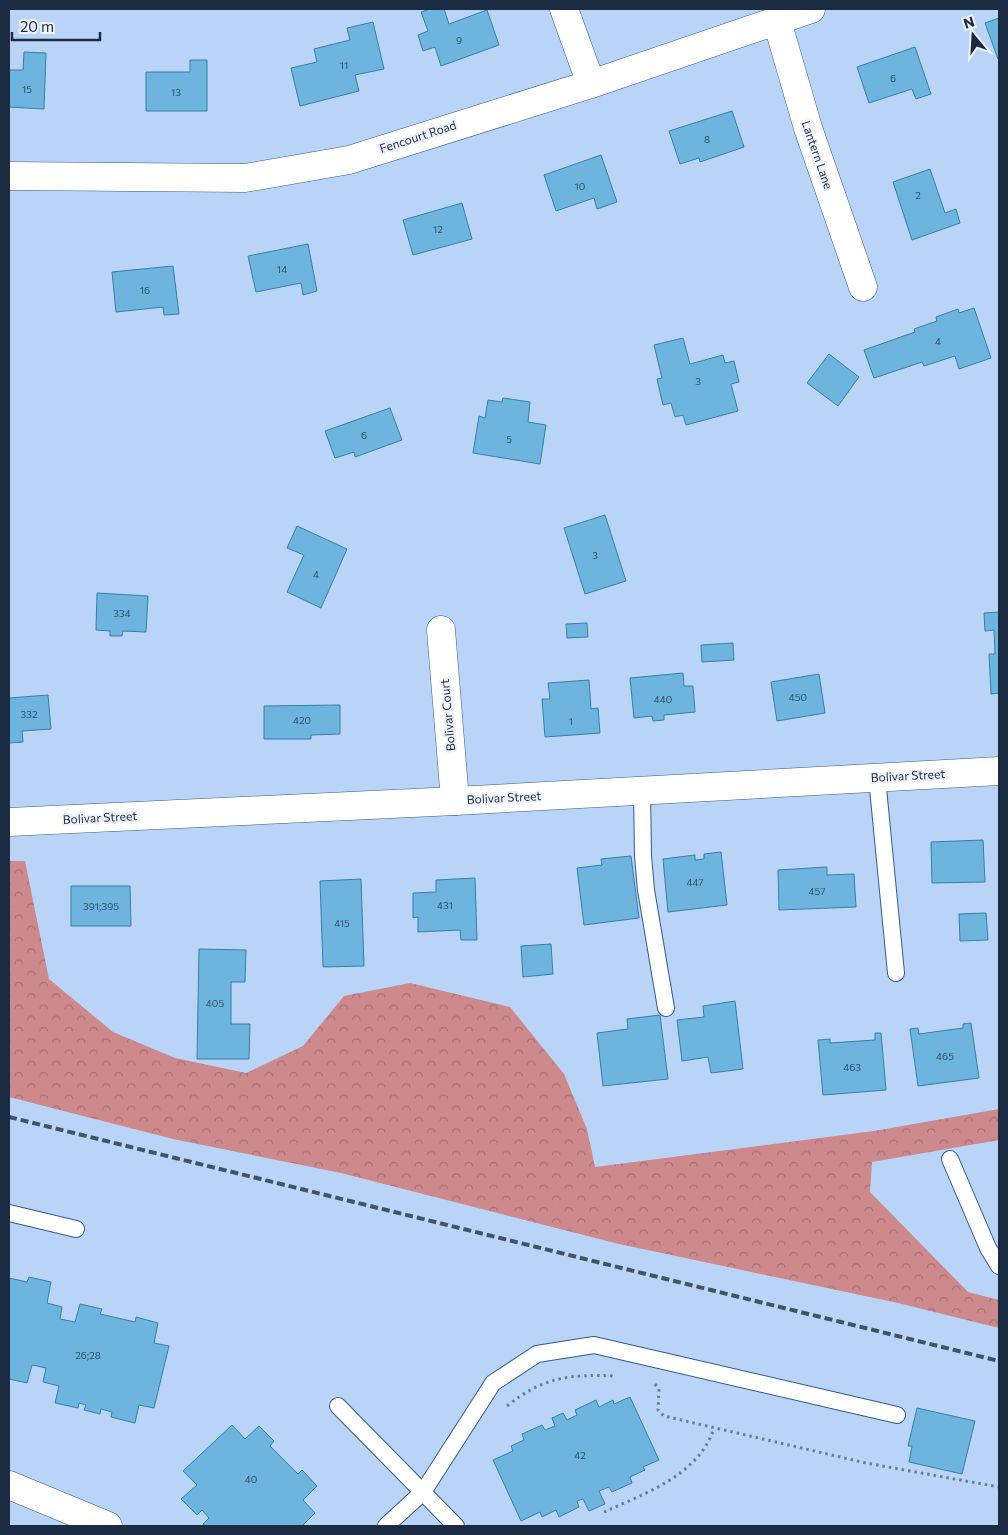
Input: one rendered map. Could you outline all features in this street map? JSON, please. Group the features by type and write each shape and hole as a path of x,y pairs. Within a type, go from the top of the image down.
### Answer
{"street":[{"path":"564,9 591,84"},
{"name":"Fencourt Road","path":"9,176 246,178 349,160 591,84 811,9"},
{"name":"Lantern Lane","path":"777,21 808,128 863,287"},
{"name":"Bolivar Court","path":"440,630 455,801"},
{"name":"Bolivar Street","path":"9,822 455,801 999,771"},
{"path":"9,1485 108,1526"}],"lane":[{"path":"877,778 896,973"},
{"path":"642,791 643,856 646,890 666,1008"},
{"path":"950,1159 988,1248 999,1266"},
{"path":"9,1212 76,1229"},
{"path":"386,1526 423,1492 493,1383 537,1354 594,1345 897,1415"},
{"path":"338,1406 456,1526"}],"path":[{"path":"502,1412 533,1388 556,1379 581,1374 618,1376"},
{"path":"646,1382 656,1384 659,1389 658,1410 660,1414 866,1463 999,1488"},
{"path":"604,1512 646,1493 676,1476 698,1458 709,1444 714,1427"}],"green space":[{"path":"9,861 25,861 49,979 113,1032 175,1058 246,1073 303,1046 344,996 410,983 510,1007 564,1074 587,1129 595,1167 874,1131 999,1109 999,1140 872,1162 870,1192 968,1292 999,1300 999,1328 898,1303 619,1244 341,1173 173,1139 9,1097"}],"building":[{"path":"430,9 444,9 449,24 487,10 499,45 441,66 435,47 423,51 418,35 428,31 421,12"},
{"path":"999,18 999,58 998,59 985,23"},
{"path":"373,22 384,69 355,75 359,91 300,106 291,68 317,62 314,49 350,40 347,28"},
{"path":"915,47 931,94 916,99 912,89 869,103 857,67"},
{"path":"24,52 46,53 44,109 9,107 9,70 23,70"},
{"path":"190,60 207,60 207,111 146,111 146,72 190,72"},
{"path":"732,111 744,147 700,162 699,158 680,164 669,131"},
{"path":"601,155 617,202 597,209 594,198 556,211 544,175"},
{"path":"930,169 945,213 956,209 960,223 912,240 893,182"},
{"path":"462,203 472,239 413,255 403,220"},
{"path":"308,244 317,291 303,295 301,283 256,292 248,256"},
{"path":"173,266 179,314 164,315 163,307 116,312 112,272"},
{"path":"974,308 991,358 959,369 955,356 924,366 922,362 874,378 864,350 915,332 914,329 937,321 936,317 958,309 959,313"},
{"path":"683,338 690,364 723,355 725,363 734,361 739,382 731,384 738,411 686,425 683,415 675,417 671,403 663,405 657,379 662,378 654,345"},
{"path":"829,354 859,377 838,406 807,383"},
{"path":"503,398 530,402 528,422 546,425 540,464 473,453 479,416 485,418 488,400 502,402"},
{"path":"390,408 402,440 355,457 354,452 335,458 325,431"},
{"path":"605,515 626,581 585,594 564,528"},
{"path":"297,526 347,549 321,608 287,592 304,555 287,548"},
{"path":"97,593 148,596 146,632 123,631 122,636 110,636 110,631 96,630"},
{"path":"999,612 999,693 991,694 989,654 995,654 994,630 985,631 984,613"},
{"path":"587,623 588,637 567,638 566,624"},
{"path":"733,643 734,660 702,662 701,645"},
{"path":"683,673 684,686 693,686 695,712 664,715 664,720 653,721 652,716 634,718 630,678"},
{"path":"819,674 825,713 777,721 771,682"},
{"path":"589,680 591,709 598,708 600,733 545,737 542,699 550,699 548,683"},
{"path":"48,695 51,729 22,731 23,742 9,743 9,698"},
{"path":"340,705 340,734 311,735 311,739 264,739 264,706"},
{"path":"983,840 985,882 932,883 931,842"},
{"path":"721,852 727,905 668,912 663,859 695,855 695,860 704,859 704,854"},
{"path":"631,856 639,918 584,925 577,868 602,865 601,859"},
{"path":"827,867 827,875 854,874 856,907 779,910 778,870"},
{"path":"475,878 477,940 461,940 460,930 418,932 418,917 413,918 413,893 436,892 436,880"},
{"path":"361,879 364,966 323,967 320,881"},
{"path":"71,886 130,886 131,926 71,926"},
{"path":"986,913 988,940 960,941 959,914"},
{"path":"551,944 553,974 523,977 521,946"},
{"path":"199,949 246,950 245,982 231,982 231,1024 250,1024 249,1059 197,1059"},
{"path":"735,1001 743,1069 711,1073 708,1057 682,1061 677,1020 704,1017 703,1006"},
{"path":"660,1015 668,1079 603,1086 597,1033 628,1029 627,1019"},
{"path":"971,1023 979,1078 918,1086 910,1029 918,1028 919,1034 963,1028 963,1024"},
{"path":"875,1033 881,1033 886,1090 823,1095 818,1040 830,1039 830,1043 875,1040"},
{"path":"29,1277 51,1282 47,1303 62,1307 60,1319 75,1322 80,1304 102,1309 100,1314 135,1322 136,1317 158,1323 154,1343 169,1346 154,1408 139,1405 135,1423 111,1417 112,1412 101,1409 100,1414 84,1410 86,1405 79,1403 78,1408 55,1403 59,1386 43,1382 46,1368 32,1365 27,1383 9,1379 9,1278 27,1282"},
{"path":"630,1397 659,1460 643,1467 645,1470 630,1477 632,1483 612,1492 609,1487 599,1491 605,1504 589,1511 583,1499 577,1501 579,1507 559,1517 556,1510 542,1517 540,1512 521,1521 493,1460 513,1451 511,1446 524,1440 522,1434 542,1425 545,1430 555,1426 552,1418 563,1413 567,1420 577,1415 575,1410 596,1400 599,1407 613,1400 614,1404"},
{"path":"917,1408 975,1421 962,1474 909,1462 912,1446 908,1446"},
{"path":"232,1425 245,1439 259,1426 274,1441 270,1446 298,1474 302,1470 317,1486 303,1500 315,1513 302,1526 206,1526 203,1524 209,1518 202,1510 197,1515 181,1499 197,1485 183,1471"}],"railway":[{"path":"9,1117 999,1361"}]}
